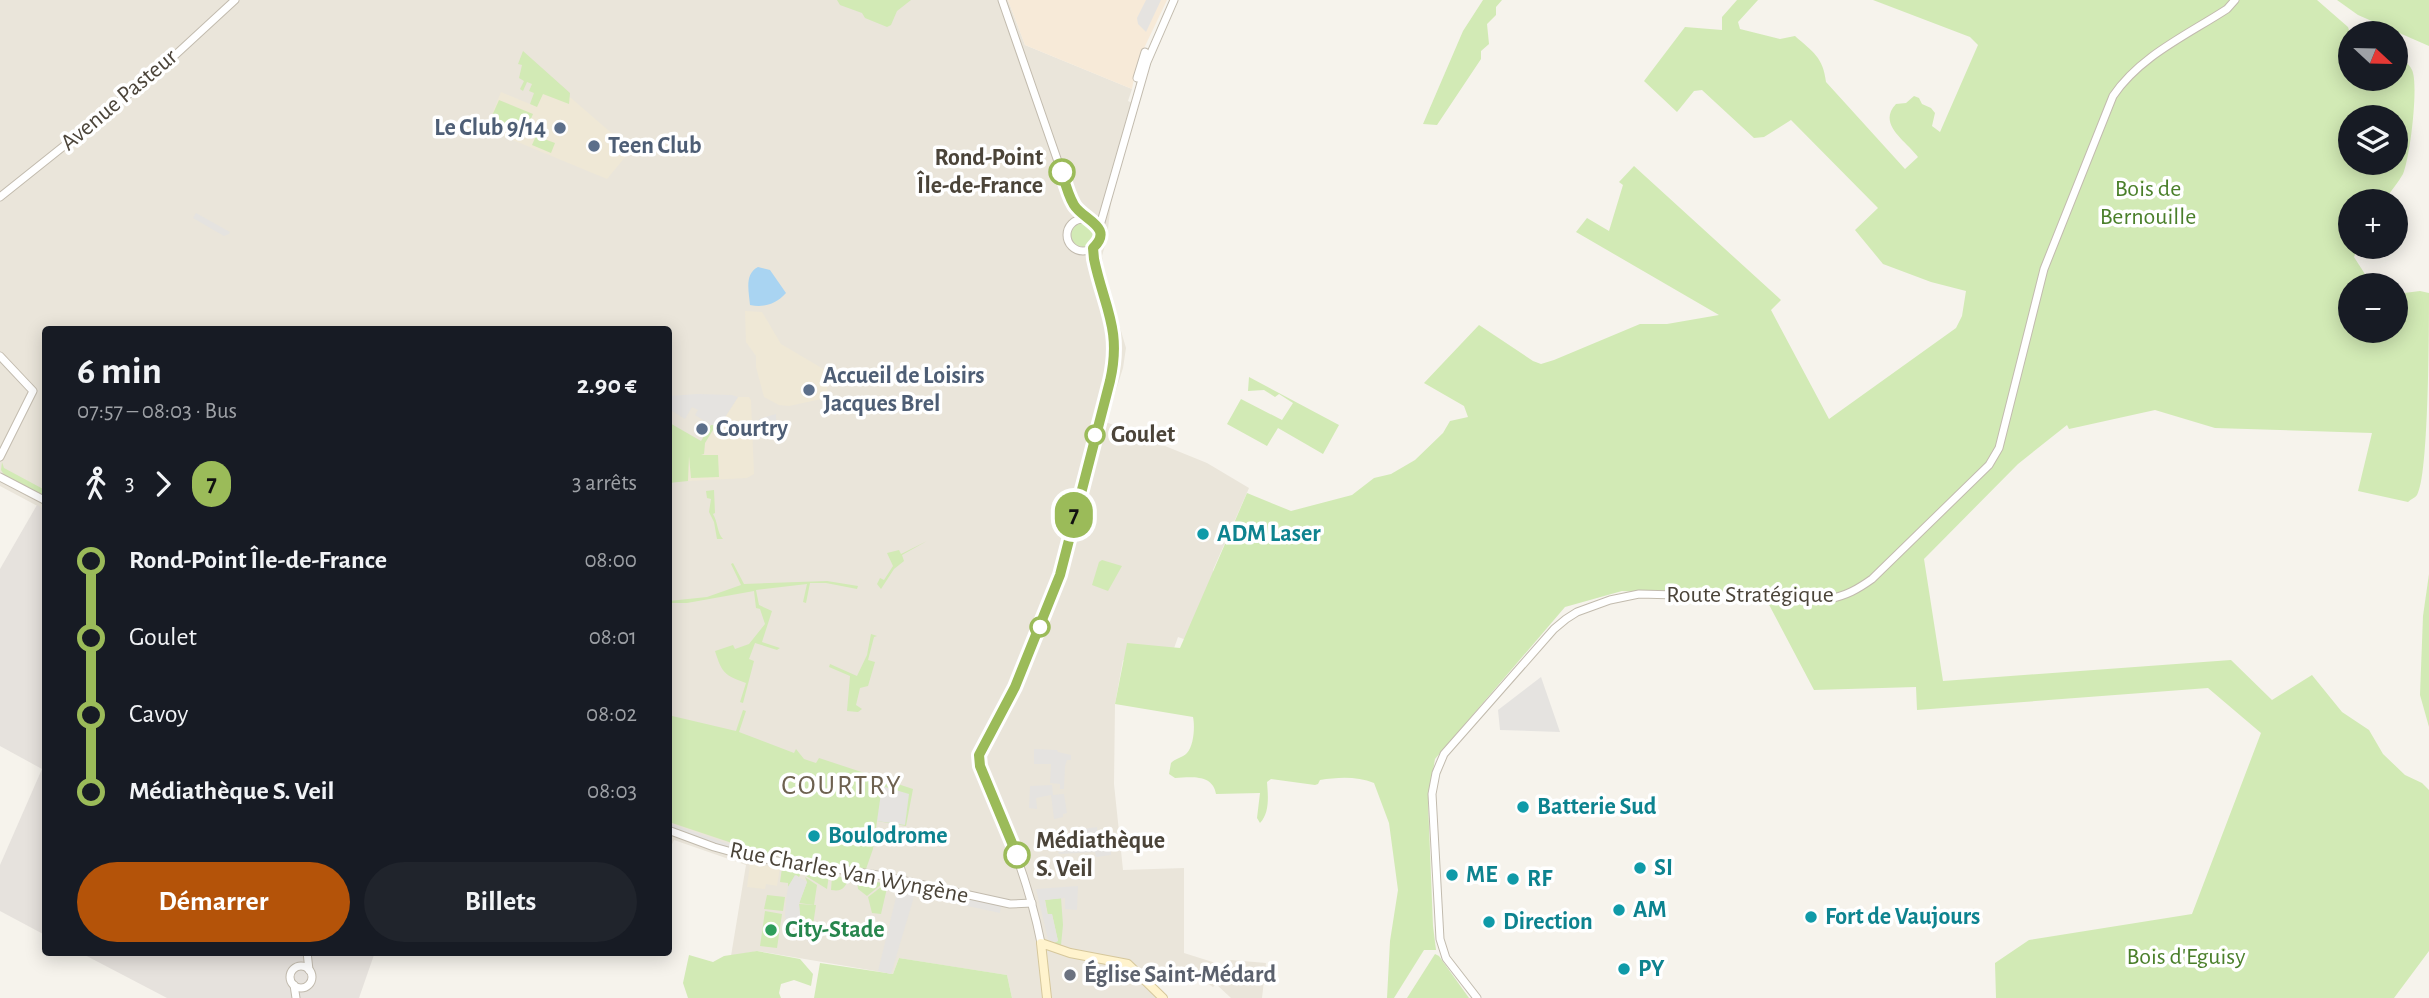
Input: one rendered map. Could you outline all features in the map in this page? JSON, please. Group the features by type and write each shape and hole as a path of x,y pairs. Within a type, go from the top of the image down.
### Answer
{"main road":[{"path":"1041,943 1070,953 1119,961 1132,967 1163,998"},
{"path":"1041,943 1047,998"},
{"path":"1044,955 1070,953"}],"street":[{"name":"Avenue Pasteur","path":"0,197 159,70 235,0"},
{"path":"1002,0 1072,202 1072,223 1067,232 1068,241 1086,256 1098,278 1112,318 1115,336 1115,360 1060,575 1015,687 982,747 979,758 1016,853 1041,943"},
{"path":"1079,251 1093,248 1099,240 1105,203 1145,53 1172,0"},
{"name":"Route Stratégique","path":"1477,998 1446,958 1440,939 1432,794 1436,773 1450,746 1554,629 1590,606 1639,594 1810,600 1841,597 1872,579 1989,465 1998,448 2044,269 2113,96 2125,79 2143,62 2227,9 2235,0"},
{"path":"1072,202 1099,229"},
{"path":"1072,223 1100,211 1105,203"},
{"path":"1093,248 1098,278"},
{"path":"0,356 33,391 0,457"},
{"path":"0,477 42,500"},
{"name":"Rue Charles Van Wyngène","path":"672,831 750,857 878,875 1010,904 1032,903"},
{"path":"296,998 290,976 304,956"},
{"path":"303,998 312,978 307,956"},
{"path":"297,967 309,970"},
{"path":"294,985 300,988 307,986"}],"shaded area":[{"path":"0,0 1008,0 1025,45 1132,89 1128,101 1137,105 1111,202 1102,256 1104,273 1126,348 1123,368 1106,422 1207,463 1249,488 1213,570 1215,629 1206,647 1178,637 1166,671 1123,660 1115,704 1114,784 1123,870 1184,868 1184,953 1222,965 1231,960 1266,963 1262,998 1231,998 1216,984 1213,987 1200,978 1142,968 1134,976 1156,998 1012,998 1007,975 899,958 893,974 758,951 731,956 746,865 674,840 672,844 672,326 42,326 42,508 0,486"},
{"path":"1008,0 1167,0 1137,63 1132,89 1025,45"},
{"path":"1146,0 1161,0 1146,32 1138,24 1137,18"},
{"path":"548,88 571,98 631,150 607,179 486,129 501,92 530,104"},
{"path":"196,213 230,232 229,234 224,236 193,218"},
{"path":"745,311 762,312 781,344 825,370 826,398 789,406 779,405 764,397 756,367 756,356 746,342"},
{"path":"697,394 738,397 720,425 711,425 695,415 698,410 692,407 685,419 672,411 672,396"},
{"path":"738,397 749,397 751,400 754,474 747,478 688,481 688,456 704,454 705,443"},
{"path":"776,414 777,437 760,438 759,419"},
{"path":"37,505 42,508 42,769 0,746 0,569"},
{"path":"1541,677 1560,732 1500,730 1498,710"},
{"path":"1034,749 1057,750 1071,755 1071,760 1067,760 1065,766 1064,789 1060,789 1060,784 1050,783 1051,764 1034,764"},
{"path":"42,769 42,933 0,911 0,865"},
{"path":"1052,785 1053,795 1064,794 1067,813 1054,819 1051,795 1036,798 1037,809 1029,808 1030,786"},
{"path":"882,786 909,794 905,825 877,821"},
{"path":"672,824 737,847 737,851 672,829"},
{"path":"1097,827 1099,846 1114,845 1115,850 1111,851 1111,855 1096,857 1095,852 1059,854 1058,852 1063,852 1063,846 1084,844 1083,829"},
{"path":"750,864 780,868 777,886 766,884 765,889 747,887"},
{"path":"795,875 807,882 799,904 801,925 787,928 786,900 788,887"},
{"path":"899,885 916,890 891,974 878,971"},
{"path":"1078,886 1077,910 1065,909 1065,898 1045,900 1047,914 1052,914 1058,941 1052,942 1048,939 1036,889"},
{"path":"965,897 1001,905 1000,913 963,905"},
{"path":"87,956 374,956 359,998 167,998"}],"green space":[{"path":"837,0 911,0 897,11 891,25 887,27 840,5"},
{"path":"1483,0 1502,0 1496,7 1496,15 1487,24 1489,44 1481,51 1481,59 1437,125 1423,124 1463,31"},
{"path":"1737,0 1758,0 1738,22 1740,29 1780,39 1795,36 1820,61 1826,82 1905,169 1918,157 1895,132 1891,125 1891,111 1896,104 1906,103 1914,96 1919,98 1922,104 1935,113 1932,126 1940,132 1978,45 1970,37 1873,0 2317,0 2341,21 2338,21 2338,91 2408,91 2408,64 2411,68 2415,90 2408,153 2408,105 2338,105 2338,175 2402,175 2392,189 2338,189 2338,259 2355,259 2364,273 2338,273 2338,343 2408,343 2408,292 2429,293 2426,432 2421,482 2416,496 2408,502 2358,491 2372,433 2215,428 2155,410 2069,429 2067,425 2018,464 1924,559 1943,681 2231,660 2272,700 2312,675 2342,712 2369,730 2383,754 2405,775 2422,783 2429,790 2429,951 2394,998 1996,998 1995,963 2029,940 2192,914 2261,733 2208,688 1917,710 1916,687 1814,690 1766,599 1622,591 1565,607 1435,759 1428,802 1436,950 1424,950 1394,998 1387,998 1390,941 1398,890 1389,823 1374,783 1341,778 1320,780 1315,785 1271,779 1267,782 1267,809 1260,823 1257,818 1260,793 1216,794 1211,783 1206,780 1194,777 1175,778 1169,774 1171,763 1187,753 1191,745 1193,717 1115,704 1127,643 1180,648 1247,493 1291,511 1352,495 1374,478 1391,474 1415,460 1443,433 1450,421 1468,417 1464,406 1424,383 1479,325 1541,364 1640,324 1667,324 1719,315 1576,232 1587,218 1609,231 1623,185 1619,182 1634,166 1781,300 1771,310 1829,419 1956,328 1962,316 1966,291 1931,282 1883,264 1855,230 1878,208 1791,120 1764,137 1754,138 1702,90 1694,91 1677,112 1644,81 1685,27 1722,30 1722,17"},
{"path":"2337,0 2429,0 2429,46 2408,37 2408,21 2372,21"},
{"path":"523,51 570,93 569,104 543,94 537,107 530,104 534,93 529,91 532,84 527,82 523,91 520,89 524,81 519,78 522,65 518,64"},
{"path":"499,100 533,114 525,132 491,118"},
{"path":"536,136 555,143 551,153 532,145"},
{"path":"1078,223 1088,223 1095,230 1095,240 1088,247 1078,247 1071,240 1071,230"},
{"path":"1249,377 1339,425 1323,454 1278,428 1267,446 1227,424 1241,399 1282,420 1293,403 1279,394 1275,397 1264,390 1248,391"},
{"path":"672,424 701,441 711,425 716,425 705,443 704,454 701,455 718,455 719,477 691,478 689,456 688,481 672,483"},
{"path":"2,462 4,468 42,488 42,495 5,476 1,470"},
{"path":"714,490 713,514 723,539 717,539 709,512 711,499 707,498 706,491"},
{"path":"927,541 902,555 904,561 894,569 881,589 877,584 880,578 884,580 893,566 887,553 899,550 901,554"},
{"path":"1102,560 1122,566 1108,591 1092,585"},
{"path":"733,563 744,584 827,581 858,586 857,589 810,583 806,603 803,602 807,584 756,590 759,605 772,611 762,642 780,648 777,650 755,643 749,659 754,661 743,703 740,702 746,683 725,672 715,651 733,645 735,649 749,644 765,624 760,609 756,608 754,591 687,603 672,603 672,601 707,597 741,585 731,564"},
{"path":"2429,574 2429,727 2420,695 2423,616"},
{"path":"871,634 877,636 874,637 868,660 875,662 868,686 860,688 856,705 862,709 858,712 847,711 850,676 829,667 830,664 857,676 867,655"},
{"path":"743,710 746,711 739,732 794,753 796,749 804,759 816,763 819,758 913,789 906,826 877,821 873,849 866,869 762,853 672,823 672,716 736,731"},
{"path":"782,868 802,871 788,887 788,883 780,882"},
{"path":"808,872 812,875 829,875 827,889 806,876"},
{"path":"832,876 850,878 841,889 831,890"},
{"path":"805,877 817,885 814,905 799,903 807,882"},
{"path":"857,879 883,883 867,896 858,889"},
{"path":"885,884 887,888 881,914 872,913 868,897"},
{"path":"767,895 785,897 783,911 764,909"},
{"path":"1061,898 1061,945 1054,943 1058,941 1052,914 1048,915 1045,900"},
{"path":"799,904 816,905 813,925 801,927"},
{"name":"City-Stade","path":"765,911 782,914 777,948 760,946"},
{"path":"757,951 800,959 813,974 811,986 794,980 781,984 781,998 688,998 683,983 689,955 713,962 724,956"},
{"path":"1435,954 1439,956 1469,998 1407,998"},
{"path":"899,958 1007,975 1012,998 814,998 820,963 893,974"}],"water":[{"path":"758,267 770,270 786,293 774,302 755,306 750,305 748,289 751,274"}],"bus line":[{"name":"7","path":"1017,855 980,766 979,755 1015,687 1060,575 1115,360 1114,327 1094,259 1093,248 1099,240 1099,229 1076,209 1062,172"}],"place":[{"name":"Le Club 9/14","path":"560,128"},
{"name":"Teen Club","path":"594,146"},
{"name":"Rond-Point Île-de-France","path":"1062,172"},
{"name":"Accueil de Loisirs Jacques Brel","path":"809,390"},
{"name":"Courtry","path":"702,429"},
{"name":"Goulet","path":"1095,435"},
{"name":"ADM Laser","path":"1203,534"},
{"name":"Batterie Sud","path":"1523,807"},
{"name":"Boulodrome","path":"814,836"},
{"name":"Médiathèque S. Veil","path":"1017,855"},
{"name":"SI","path":"1640,868"},
{"name":"ME","path":"1452,875"},
{"name":"RF","path":"1513,879"},
{"name":"AM","path":"1619,910"},
{"name":"Fort de Vaujours","path":"1811,917"},
{"name":"Direction","path":"1489,922"},
{"name":"City-Stade","path":"771,930"},
{"name":"PY","path":"1624,969"},
{"name":"Église Saint-Médard","path":"1070,975"}],"district":[{"name":"COURTRY","path":"842,786"}],"park label":[{"name":"Bois de Bernouille","path":"2148,203"},
{"name":"Bois d'Eguisy","path":"2186,957"}]}
